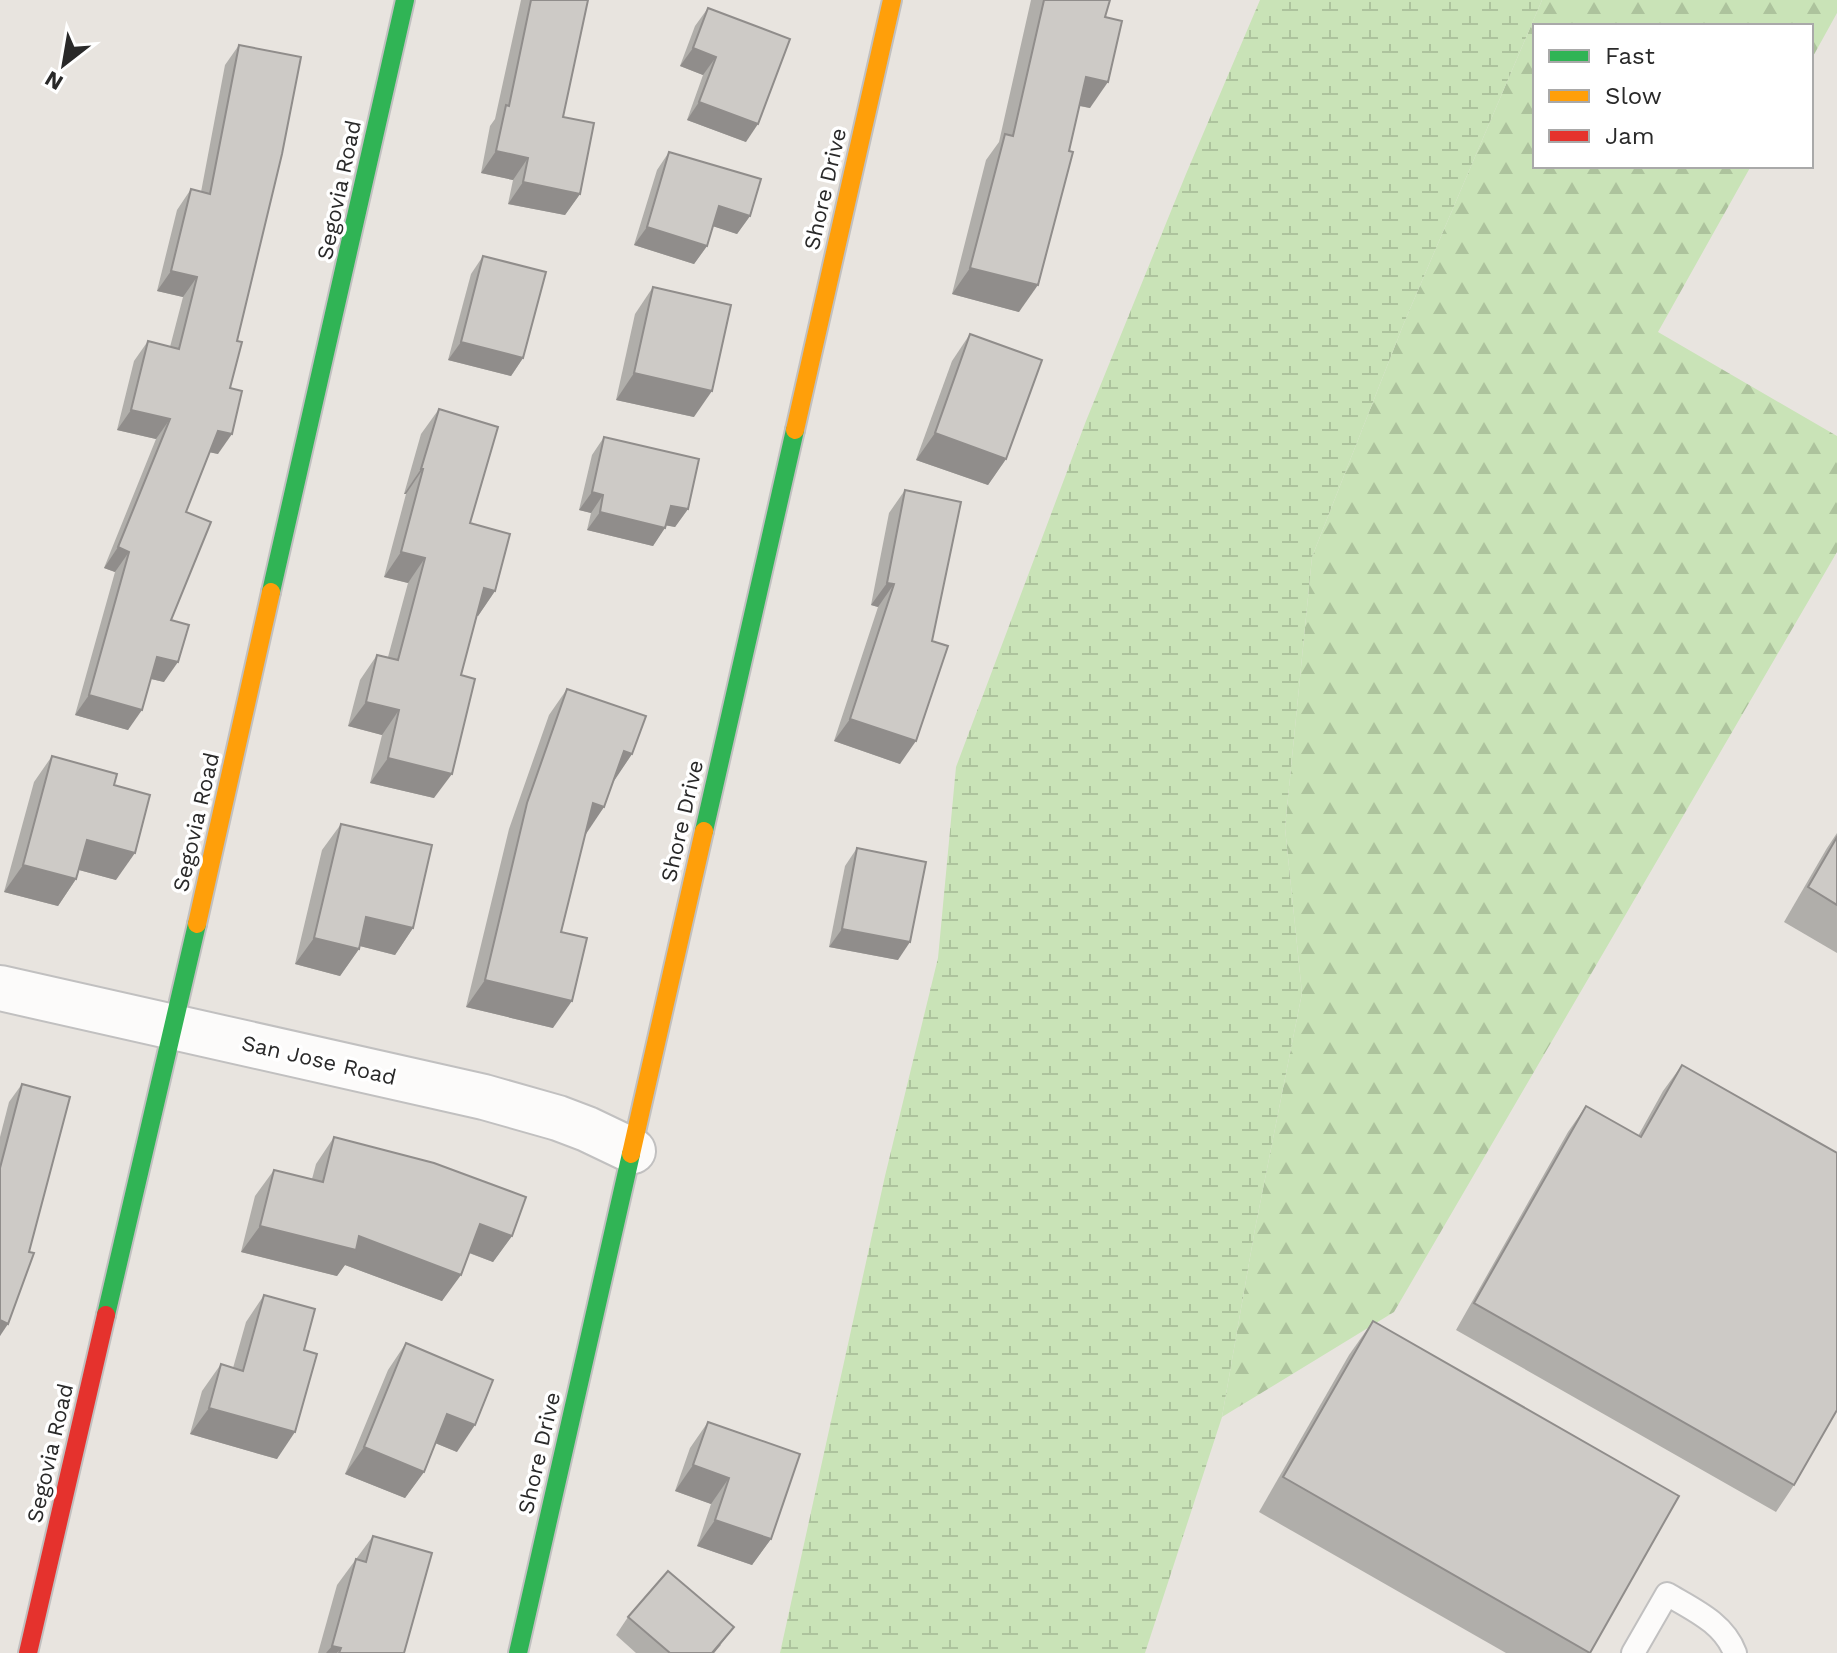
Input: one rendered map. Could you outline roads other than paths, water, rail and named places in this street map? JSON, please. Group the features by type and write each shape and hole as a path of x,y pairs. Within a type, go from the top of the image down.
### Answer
{"street":[{"name":"Segovia Road","path":"28,1653 405,0"},
{"name":"Shore Drive","path":"518,1653 892,0"},
{"name":"San Jose Road","path":"0,988 484,1097 558,1118 633,1151"}],"lane":[{"path":"1633,1653 1667,1594 1706,1617 1729,1638 1735,1653"}]}
